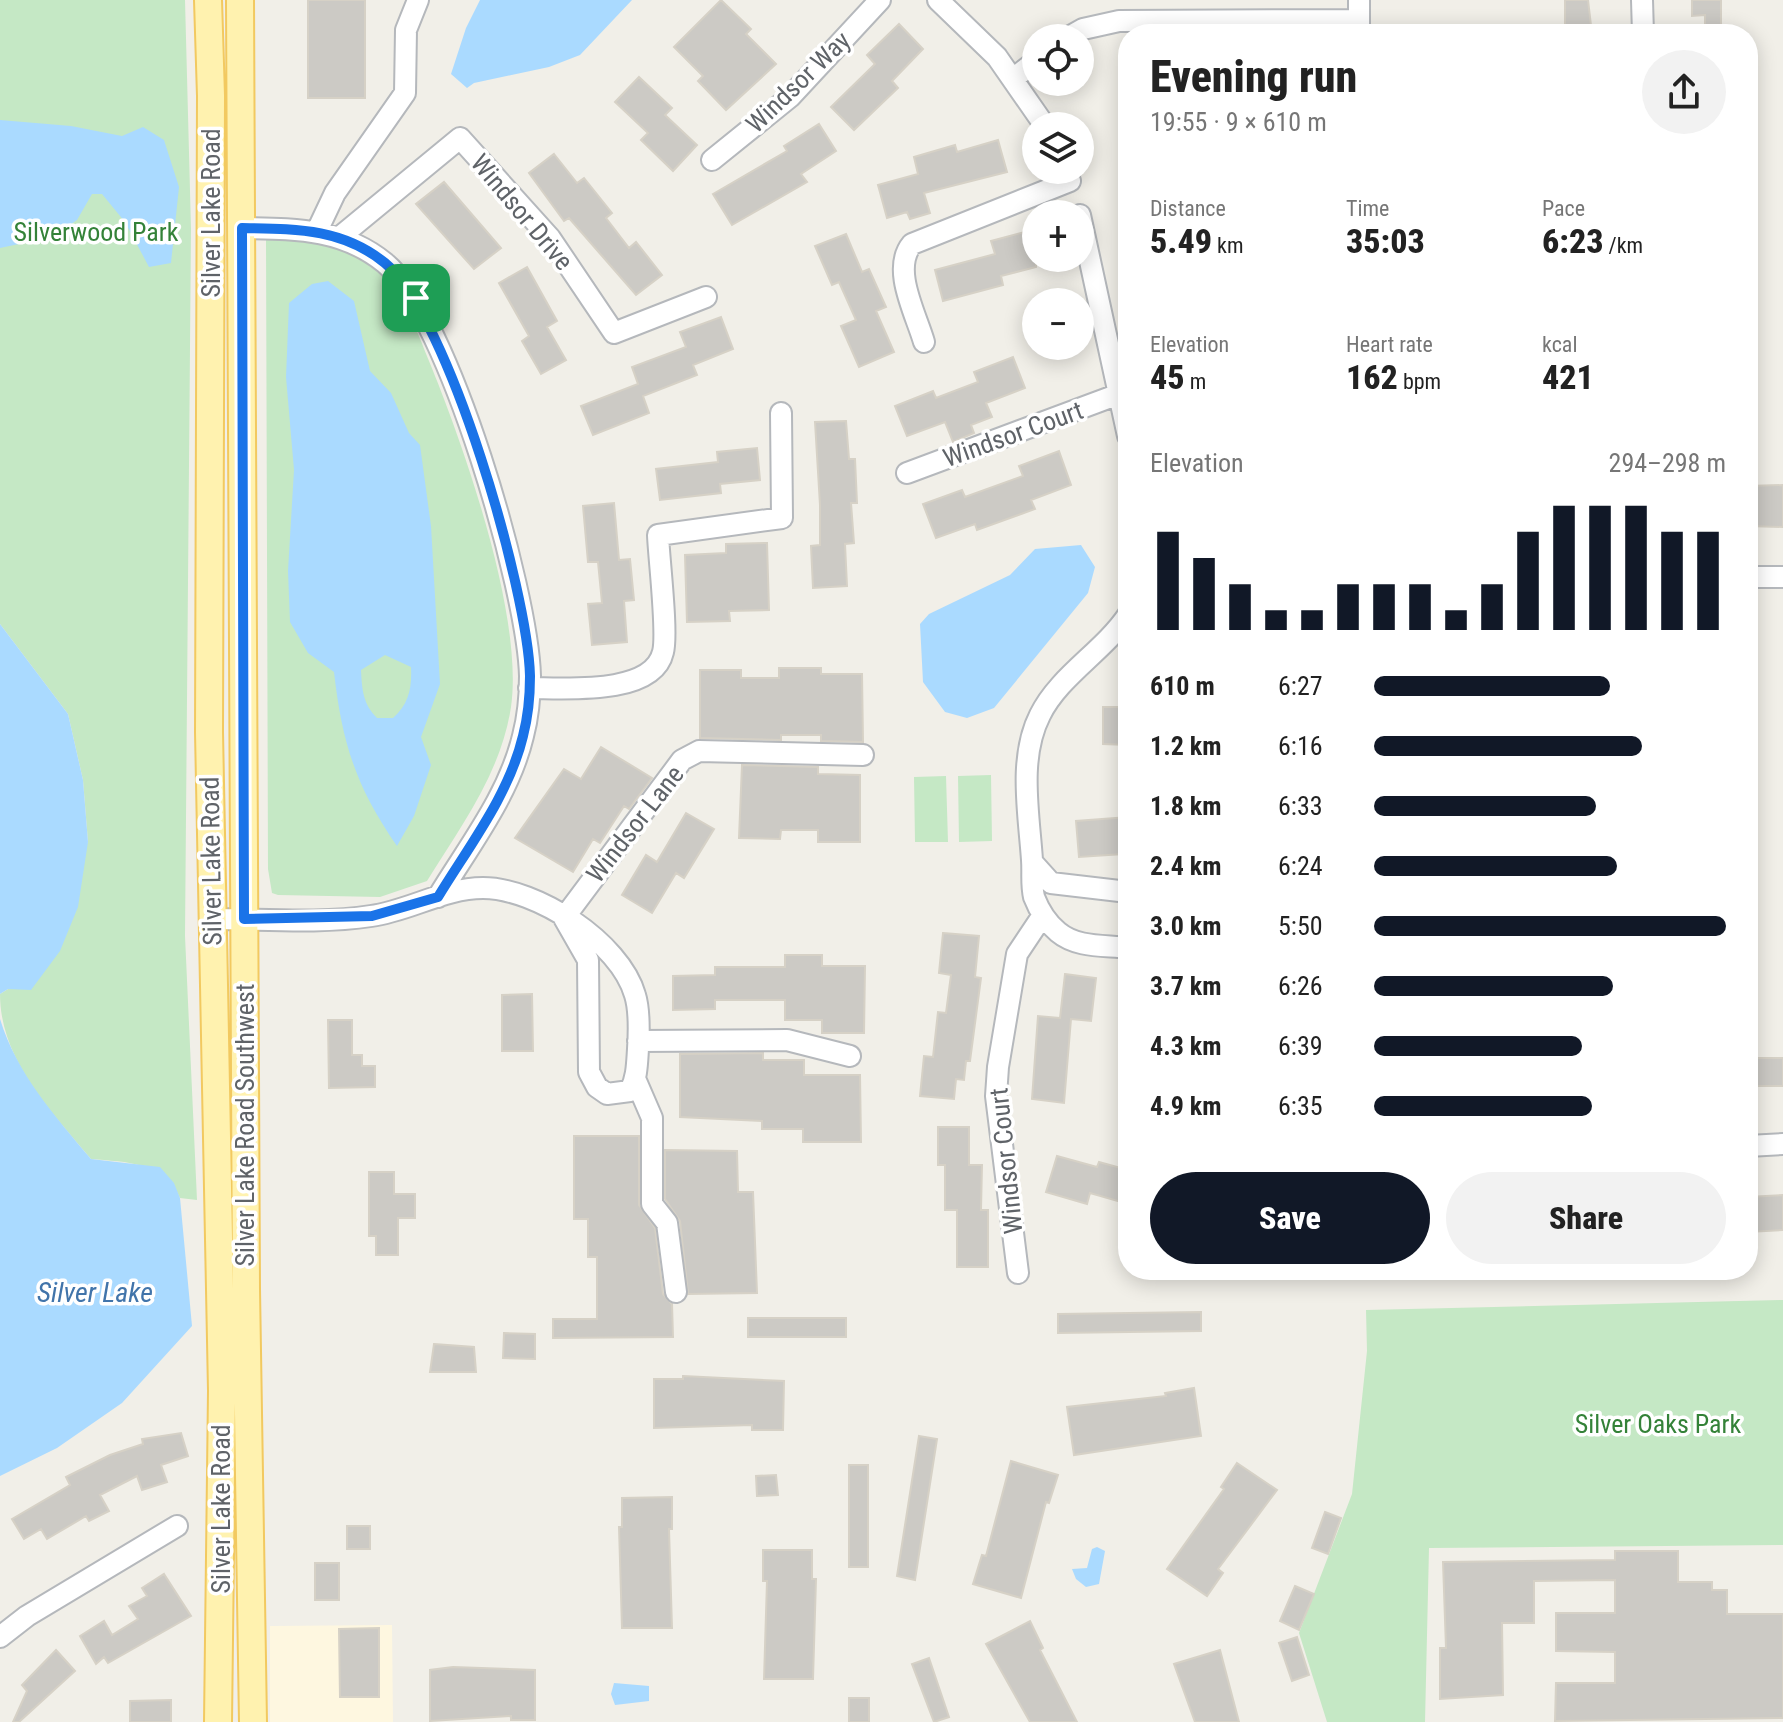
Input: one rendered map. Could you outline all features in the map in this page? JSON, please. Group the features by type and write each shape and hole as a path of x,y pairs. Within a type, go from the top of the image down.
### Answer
{"main road":[{"name":"Silver Lake Road","path":"208,0 211,96 212,919 222,1391 218,1722"},
{"name":"Silver Lake Road Southwest","path":"240,0 244,919 253,1722"}],"street":[{"path":"317,231 335,193 405,93 406,30 418,0"},
{"name":"Windsor Way","path":"712,160 790,97 880,0"},
{"path":"938,0 1014,78 1036,112"},
{"path":"1642,0 1643,24"},
{"path":"1094,27 1119,21 1359,18"},
{"path":"1014,78 1022,72"},
{"name":"Windsor Drive","path":"341,236 460,138 550,238 614,333 706,297"},
{"name":"Windsor Court","path":"924,342 902,263 912,244 1048,184"},
{"path":"242,228 317,231 341,236 385,262 400,276 416,298 431,328 482,463 505,542 526,641 529,688 523,736 513,769 438,897"},
{"name":"Windsor Court","path":"1093,272 1118,389"},
{"name":"Windsor Court","path":"907,473 1118,394"},
{"path":"529,688 602,687 637,680 652,672 663,653 658,535 782,518 781,413"},
{"path":"1758,577 1783,577"},
{"path":"1118,628 1106,644 1050,698 1039,716 1030,749 1027,790 1032,884 1043,915 1057,931 1077,943 1118,947"},
{"name":"Windsor Lane","path":"564,918 674,767 699,751 863,755"},
{"path":"1033,863 1051,883 1118,891"},
{"path":"212,919 372,916 471,889 504,890 527,896 605,945 627,975 636,996 636,1081 652,1118 652,1204 667,1223 676,1292"},
{"name":"Windsor Court","path":"1018,1273 996,1096 998,1067 1017,954 1043,915"},
{"path":"564,918 588,960 589,1072 597,1087 607,1094 630,1091 636,1081"},
{"path":"638,1041 742,1037 787,1040 850,1056"},
{"path":"1758,1145 1783,1144"},
{"path":"0,1637 27,1616 177,1526"}],"shaded area":[{"path":"392,1625 393,1722 270,1722 270,1626"}],"green space":[{"name":"Silverwood Park","path":"0,0 185,0 191,229 185,936 197,1200 180,1198 165,1177 143,1166 91,1159 30,1083 18,1063 2,1018 0,994 8,989 88,842 83,780 68,714 0,624"},
{"path":"282,238 329,246 358,258 383,277 405,306 443,397 474,484 500,580 509,627 513,670 511,707 506,731 489,777 427,881 380,897 278,895 272,893 268,869 266,239"},
{"path":"991,775 992,841 959,842 958,776"},
{"path":"946,776 948,842 915,842 914,777"},
{"name":"Silver Oaks Park","path":"1783,1300 1783,1545 1429,1548 1425,1722 1327,1722 1299,1633 1352,1494 1367,1351 1366,1310"}],"water":[{"path":"480,0 632,0 580,55 549,67 474,83 467,88 451,74 466,28"},
{"path":"0,120 71,126 122,136 143,127 164,140 179,187 171,263 149,267 125,222 102,194 92,194 77,220 52,237 0,248"},
{"path":"328,281 354,301 370,371 391,393 409,433 420,445 431,526 440,684 421,737 431,765 414,816 397,846 371,804 353,764 341,721 334,672 308,653 290,622 288,571 294,470 286,377 289,303 312,284","holes":["385,655 411,667 410,689 403,707 393,718 377,718 364,696 361,670"]},
{"path":"1081,545 1095,567 1088,593 994,708 967,718 945,712 923,682 920,624 929,614 1010,575 1035,549"},
{"path":"0,624 68,714 83,780 88,842 78,907 60,951 31,990 8,989 0,994"},
{"name":"Silver Lake","path":"0,1019 27,1076 91,1159 160,1167 174,1183 180,1198 192,1326 122,1403 57,1448 0,1476"},
{"path":"1097,1547 1105,1551 1099,1584 1086,1587 1076,1579 1072,1569 1087,1568 1092,1549"},
{"path":"614,1683 649,1686 649,1701 615,1705 611,1694"}],"building":[{"path":"308,0 365,0 365,98 308,98"},
{"path":"721,0 751,29 746,34 776,64 726,110 698,81 703,76 674,47"},
{"path":"1565,0 1588,0 1591,24 1565,24"},
{"path":"1692,0 1721,0 1721,24 1705,24 1705,15 1692,16"},
{"path":"899,24 923,49 892,81 898,88 854,130 831,107 875,64 867,55"},
{"path":"639,77 672,108 665,115 697,145 673,171 641,140 648,133 615,102"},
{"path":"819,124 836,151 801,174 807,182 732,225 713,194 787,151 784,146"},
{"path":"998,140 1007,172 924,193 930,213 910,219 907,212 887,218 878,185 918,174 914,157 955,145 957,152"},
{"path":"554,154 577,183 584,178 612,213 606,218 629,248 636,242 662,275 636,295 569,218 564,221 529,173"},
{"path":"444,182 501,248 474,269 416,204"},
{"path":"1022,233 1022,271 1001,276 1003,285 943,301 935,270 995,254 991,241"},
{"path":"846,234 862,272 869,269 886,307 876,311 894,352 859,367 841,326 856,320 839,282 832,285 815,246"},
{"path":"527,267 557,321 547,327 566,360 541,374 522,341 529,336 499,283"},
{"path":"721,317 733,349 693,365 697,375 643,396 649,413 593,435 581,406 638,384 632,367 686,347 680,332"},
{"path":"1013,357 1025,388 986,403 992,417 971,425 974,433 953,442 945,422 907,436 895,406 933,391 936,398 978,382 974,372"},
{"path":"846,421 849,459 855,459 857,503 851,503 854,543 845,544 847,586 813,588 811,546 820,545 815,422"},
{"path":"757,448 760,480 720,484 721,493 660,500 656,469 718,462 717,452"},
{"path":"1059,451 1071,485 1031,500 1035,509 977,530 975,524 936,538 923,504 962,490 965,497 1023,476 1019,466"},
{"path":"1783,485 1783,527 1758,526 1758,486"},
{"path":"614,503 619,560 630,559 634,600 624,601 627,642 592,645 588,604 602,603 598,562 588,562 583,506"},
{"path":"767,543 769,610 729,611 730,621 687,622 685,555 726,553 726,544"},
{"path":"779,668 821,668 821,674 862,674 863,742 821,741 821,735 781,735 781,740 700,738 700,670 741,670 741,678 779,678"},
{"path":"1103,707 1118,707 1118,745 1103,744"},
{"path":"601,747 652,778 629,809 624,806 600,843 593,839 573,872 515,838 564,769 581,779"},
{"path":"742,765 818,767 818,774 860,775 860,842 818,842 818,830 781,830 780,839 739,838"},
{"path":"686,813 714,829 684,878 676,873 652,913 622,895 646,855 657,862"},
{"path":"1118,818 1118,854 1079,857 1076,821"},
{"path":"943,933 979,936 975,977 981,978 970,1061 966,1061 964,1080 956,1079 954,1099 920,1096 924,1056 933,1057 938,1012 946,1013 951,975 939,973"},
{"path":"785,955 822,955 822,966 865,966 864,1033 822,1033 822,1020 785,1020 785,1000 715,1000 715,1009 673,1010 673,976 715,975 715,967 785,967"},
{"path":"1065,974 1096,978 1091,1021 1071,1019 1064,1103 1032,1099 1038,1016 1060,1018"},
{"path":"532,994 533,1051 502,1051 502,995"},
{"path":"328,1020 352,1020 352,1055 362,1055 362,1066 375,1066 375,1087 329,1088"},
{"path":"763,1053 763,1060 804,1060 804,1075 860,1075 861,1142 803,1142 803,1129 762,1129 762,1121 680,1117 680,1054"},
{"path":"1758,1058 1783,1058 1783,1086 1758,1086"},
{"path":"938,1127 969,1127 969,1165 982,1165 981,1210 988,1210 988,1267 957,1267 957,1210 945,1210 945,1165 938,1165"},
{"path":"574,1136 639,1136 639,1205 655,1228 663,1294 672,1304 673,1337 553,1338 553,1319 597,1319 597,1257 588,1257 588,1219 574,1219"},
{"path":"665,1150 737,1151 738,1192 753,1192 757,1293 688,1294 680,1221 665,1199"},
{"path":"1057,1156 1097,1167 1099,1162 1118,1167 1118,1201 1090,1193 1087,1204 1046,1192"},
{"path":"369,1172 394,1172 394,1194 415,1194 415,1218 398,1218 398,1255 376,1255 376,1236 369,1236"},
{"path":"1783,1195 1783,1230 1758,1231 1758,1196"},
{"path":"1201,1312 1201,1331 1058,1333 1058,1314"},
{"path":"748,1318 846,1318 846,1337 748,1337"},
{"path":"504,1333 535,1334 535,1359 503,1358"},
{"path":"434,1344 474,1347 476,1372 430,1372"},
{"path":"683,1376 784,1381 783,1430 752,1430 752,1425 654,1428 654,1379 683,1379"},
{"path":"1194,1388 1201,1436 1074,1455 1067,1407 1166,1396 1165,1393"},
{"path":"181,1433 188,1456 161,1465 167,1482 142,1490 137,1476 100,1495 109,1511 89,1521 86,1516 47,1539 41,1529 24,1539 12,1519 70,1485 66,1477 110,1455 143,1444 142,1439"},
{"path":"919,1436 937,1439 915,1580 897,1576"},
{"path":"1011,1461 1058,1475 1049,1503 1046,1502 1021,1598 973,1584 982,1555 986,1556"},
{"path":"1237,1463 1277,1490 1218,1569 1223,1573 1207,1596 1167,1569 1224,1489 1221,1487"},
{"path":"849,1465 868,1465 868,1567 849,1567"},
{"path":"776,1475 778,1495 757,1496 756,1476"},
{"path":"672,1497 672,1529 669,1529 672,1628 622,1628 619,1527 622,1527 622,1498"},
{"path":"1325,1512 1341,1518 1328,1554 1312,1548"},
{"path":"347,1526 370,1526 370,1549 347,1549"},
{"path":"763,1550 812,1550 812,1579 816,1579 813,1679 764,1679 767,1581 763,1581"},
{"path":"1615,1551 1678,1551 1678,1582 1712,1582 1712,1590 1727,1590 1727,1614 1783,1614 1783,1718 1555,1721 1556,1683 1615,1683 1615,1652 1556,1651 1556,1613 1615,1613 1615,1580 1534,1581 1534,1623 1502,1623 1503,1695 1440,1699 1440,1648 1446,1648 1443,1562 1615,1560"},
{"path":"315,1563 339,1563 339,1600 315,1600"},
{"path":"164,1574 191,1616 108,1663 104,1657 96,1664 80,1636 104,1621 112,1635 138,1619 129,1606 147,1596 142,1588"},
{"path":"1295,1586 1314,1594 1299,1630 1280,1621"},
{"path":"1030,1621 1043,1648 1040,1650 1077,1722 1030,1722 986,1644"},
{"path":"379,1628 379,1697 340,1697 339,1629"},
{"path":"1297,1637 1309,1675 1292,1681 1279,1643"},
{"path":"56,1650 75,1671 19,1722 13,1722 27,1691 22,1685"},
{"path":"1220,1650 1239,1722 1195,1722 1174,1664"},
{"path":"929,1658 949,1717 934,1722 912,1664"},
{"path":"453,1667 535,1670 535,1720 511,1720 511,1716 430,1721 430,1670"},
{"path":"849,1698 869,1698 869,1722 849,1722"},
{"path":"171,1700 171,1722 130,1722 130,1701"}],"route":[{"path":"242,228 290,228 341,236 385,262 416,298 457,391 505,542 530,675 523,736 513,769 496,802 438,897 405,909 372,916 332,920 244,919 242,228"}]}
